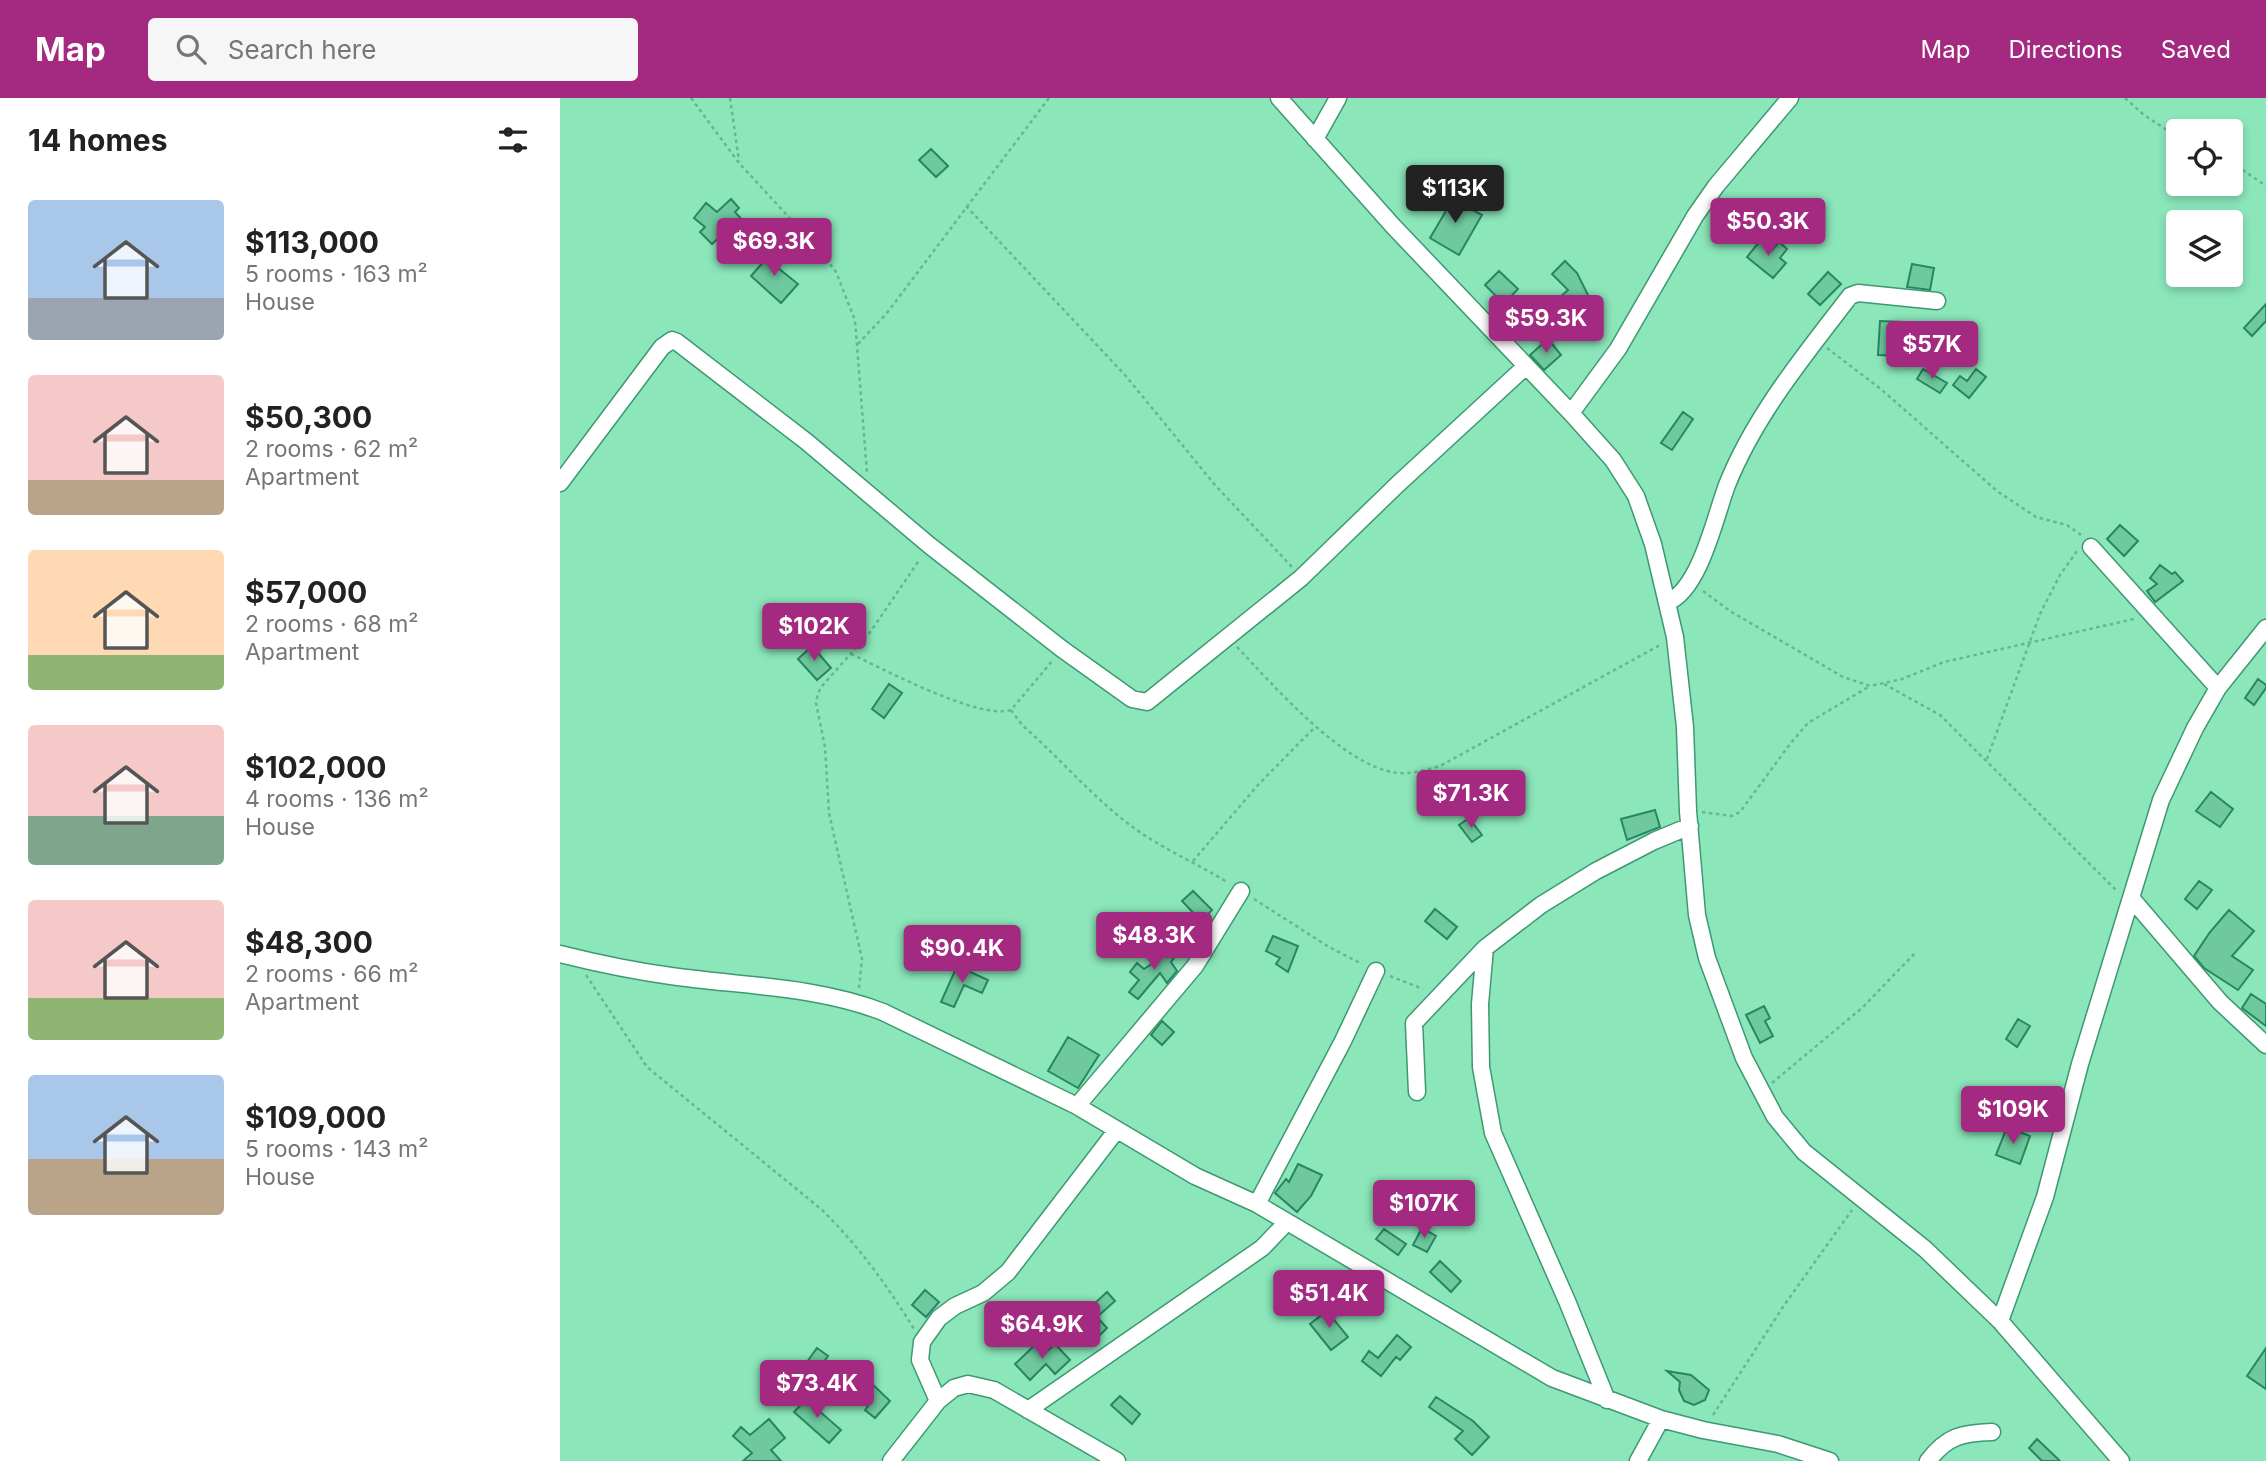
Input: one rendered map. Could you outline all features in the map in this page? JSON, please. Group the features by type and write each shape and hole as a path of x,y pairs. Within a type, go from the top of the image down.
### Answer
{"street":[{"path":"1279,98 1525,368 1571,413 1613,460 1636,496 1653,544 1675,637 1685,727 1697,915 1707,958 1744,1058 1775,1117 1804,1152 1925,1249 2000,1321 2121,1461"},
{"path":"1315,139 1338,98"},
{"path":"1571,413 1618,349 1695,216 1716,186 1790,98"},
{"path":"1668,602 1677,598 1691,582 1738,461 1765,412 1850,296 1858,293 1937,301"},
{"path":"560,483 662,347 672,340 715,370 929,545 1062,649 1132,699 1147,702 1301,578 1388,493 1525,368"},
{"path":"2088,544 2218,688"},
{"path":"2000,1321 2045,1197 2080,1064 2132,902 2161,800 2218,688 2266,628"},
{"path":"1417,1092 1414,1023 1485,948 1541,905 1689,819"},
{"path":"1077,1106 1195,966 1241,891"},
{"path":"2132,902 2220,1002 2266,1045"},
{"path":"1485,948 1480,1004 1481,1067 1493,1133 1562,1289 1607,1400"},
{"path":"568,956 669,976 757,986 857,1002 934,1035 1077,1106 1195,1176 1287,1222 1552,1378 1661,1419 1778,1444 1830,1461"},
{"path":"1257,1205 1343,1041 1376,971"},
{"path":"938,1401 920,1360 922,1342 939,1318 955,1306 983,1293 1008,1272 1116,1130"},
{"path":"1028,1410 1262,1248 1287,1222"},
{"path":"891,1461 938,1401 954,1388 968,1384 994,1390 1117,1461"},
{"path":"1638,1461 1661,1419"},
{"path":"1928,1461 1938,1448 1951,1439 1968,1433 1992,1432"}],"path":[{"path":"691,98 739,163 836,272 855,320 867,467 865,490"},
{"path":"730,98 739,163"},
{"path":"1042,98 1045,103"},
{"path":"857,345 887,313 1049,98"},
{"path":"2124,98 2166,129"},
{"path":"2243,170 2266,186"},
{"path":"966,206 1125,375 1215,485 1301,578"},
{"path":"1816,339 1882,390 1997,491 2036,517 2071,527 2088,544 2049,594 1987,760"},
{"path":"857,1002 862,959 829,813 825,747 816,703 822,686 890,606 929,545"},
{"path":"1691,582 1730,611 1843,677 1870,686"},
{"path":"1689,819 1737,815 1808,723 1870,686 1902,679 1944,662 2151,615"},
{"path":"1228,638 1315,727 1374,767 1396,773 1416,773 1440,766 1675,637"},
{"path":"850,653 925,689 998,712 1011,710 1062,649"},
{"path":"1884,684 1940,715 2068,844 2132,902"},
{"path":"1011,710 1022,725 1114,812 1158,844 1193,861 1328,947 1376,971 1439,995"},
{"path":"1193,861 1276,765 1315,727"},
{"path":"1762,1091 1844,1024 1916,952"},
{"path":"568,956 647,1067 821,1209 847,1234 865,1256 922,1342"},
{"path":"1703,1430 1785,1304 1860,1198"}],"building":[{"path":"931,149 948,166 936,177 919,160"},
{"path":"1445,195 1482,215 1459,255 1430,238 1446,211 1438,207"},
{"path":"731,199 739,208 735,212 743,221 727,236 724,233 712,244 700,232 705,227 694,218 706,203 717,212"},
{"path":"1760,241 1771,251 1779,242 1787,249 1780,258 1786,263 1773,278 1747,257"},
{"path":"772,252 782,261 777,267 798,284 781,303 751,276"},
{"path":"1565,261 1577,273 1588,295 1564,315 1553,303 1568,290 1552,274"},
{"path":"1912,264 1934,268 1930,290 1907,287"},
{"path":"1499,271 1518,289 1504,304 1485,285"},
{"path":"1828,272 1841,284 1820,305 1808,294"},
{"path":"2266,304 2266,321 2252,336 2244,328"},
{"path":"1880,321 1903,322 1901,356 1878,355"},
{"path":"1548,339 1561,355 1544,370 1530,355"},
{"path":"1923,369 1947,383 1940,393 1917,379"},
{"path":"1976,369 1986,377 1969,398 1953,385 1960,376 1967,381"},
{"path":"1683,412 1693,419 1672,450 1661,443"},
{"path":"2120,525 2138,541 2124,556 2107,539"},
{"path":"2160,565 2172,574 2175,572 2183,581 2155,602 2147,591 2157,584 2150,578"},
{"path":"812,646 831,668 817,680 798,659"},
{"path":"2258,679 2266,688 2254,705 2245,698"},
{"path":"889,684 902,693 884,718 872,709"},
{"path":"2211,792 2233,809 2220,827 2196,811"},
{"path":"1655,810 1660,827 1627,840 1621,819"},
{"path":"1469,818 1482,835 1472,842 1459,825"},
{"path":"2199,881 2212,890 2197,909 2185,899"},
{"path":"1193,891 1212,910 1201,921 1182,901"},
{"path":"1435,909 1457,927 1447,939 1425,921"},
{"path":"2229,910 2254,931 2232,956 2253,970 2238,990 2204,968 2194,956"},
{"path":"1273,936 1298,946 1288,972 1276,964 1280,958 1266,951"},
{"path":"1180,945 1182,948 1171,962 1177,971 1167,983 1160,973 1138,999 1129,992 1139,980 1130,972 1137,963 1144,969"},
{"path":"957,966 988,980 982,993 964,985 954,1007 941,1002"},
{"path":"2251,994 2266,1004 2266,1026 2242,1008"},
{"path":"1764,1006 1770,1018 1765,1021 1773,1036 1760,1043 1746,1015"},
{"path":"2018,1019 2030,1026 2017,1047 2006,1039"},
{"path":"1162,1021 1174,1032 1162,1045 1151,1035"},
{"path":"1068,1037 1099,1055 1078,1088 1048,1071"},
{"path":"2007,1127 2030,1136 2020,1164 1996,1155"},
{"path":"1298,1164 1322,1175 1311,1196 1297,1212 1275,1193 1286,1179 1289,1182"},
{"path":"1422,1228 1436,1236 1427,1252 1413,1245"},
{"path":"1384,1229 1406,1244 1398,1255 1376,1239"},
{"path":"1440,1261 1461,1281 1451,1292 1430,1272"},
{"path":"925,1290 939,1302 926,1317 912,1305"},
{"path":"1107,1292 1115,1301 1097,1317 1107,1328 1099,1336 1080,1317"},
{"path":"1327,1311 1348,1337 1331,1350 1310,1324"},
{"path":"1397,1335 1411,1347 1400,1360 1396,1357 1381,1376 1362,1361 1369,1351 1378,1358"},
{"path":"1055,1344 1070,1360 1055,1374 1046,1364 1030,1380 1015,1364 1035,1345 1043,1355"},
{"path":"817,1348 828,1356 818,1370 807,1362"},
{"path":"2266,1348 2266,1389 2247,1376"},
{"path":"1667,1371 1691,1375 1709,1390 1705,1400 1694,1405 1684,1401 1679,1390 1680,1382"},
{"path":"870,1382 890,1401 875,1418 865,1410 868,1406 857,1396"},
{"path":"1120,1396 1140,1414 1132,1424 1111,1405"},
{"path":"808,1397 820,1408 818,1410 841,1430 829,1443 794,1412"},
{"path":"1436,1397 1473,1421 1489,1437 1472,1455 1455,1439 1463,1431 1429,1407"},
{"path":"769,1419 785,1438 771,1450 781,1461 743,1461 752,1453 733,1436 741,1427 750,1435"},
{"path":"2037,1439 2060,1461 2042,1461 2029,1448"}]}
